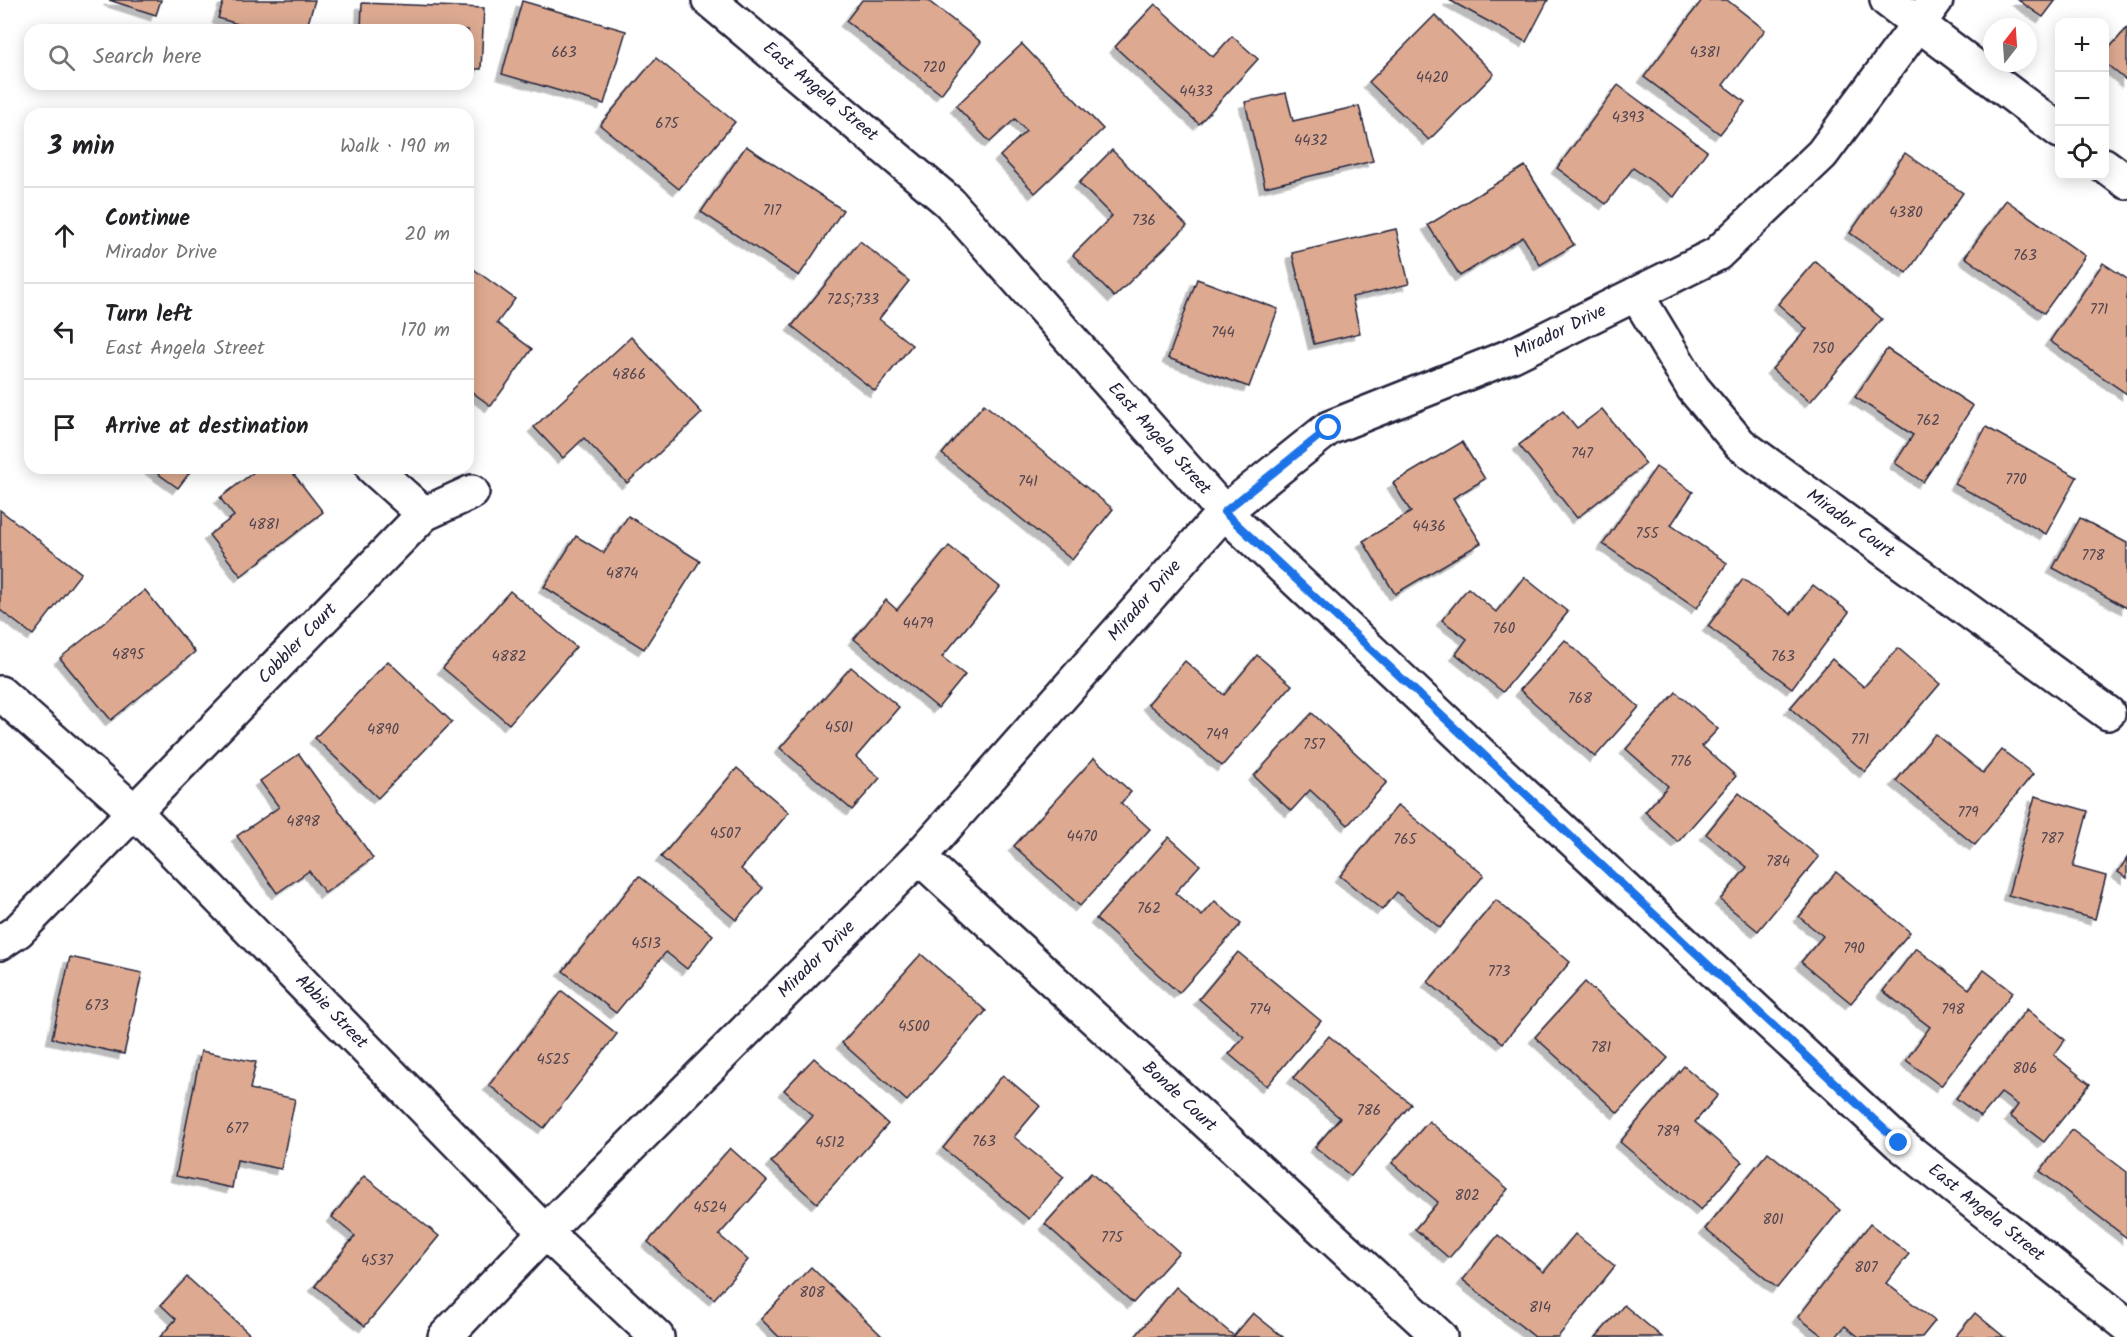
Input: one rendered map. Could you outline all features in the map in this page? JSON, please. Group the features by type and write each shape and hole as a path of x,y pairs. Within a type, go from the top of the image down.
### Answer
{"street":[{"path":"1887,0 1927,12 2055,126"},
{"name":"East Angela Street","path":"728,6 949,202 1224,512 1899,1143 2127,1325"},
{"name":"Mirador Drive","path":"445,1337 545,1232 918,857 1224,512 1329,428 1513,355 1717,254 1822,154 1927,12"},
{"path":"2109,169 2127,182"},
{"name":"Mirador Court","path":"1636,294 1693,388 1740,444 2108,713"},
{"path":"380,474 424,514"},
{"name":"Cobbler Court","path":"0,943 18,931 424,514 472,492"},
{"name":"Abbie Street","path":"0,693 135,812 545,1232 657,1337"},
{"name":"Bonde Court","path":"918,857 1440,1337"}],"building":[{"path":"109,0 161,0 156,15"},
{"path":"224,0 315,0 308,24 238,24 218,18"},
{"path":"862,0 927,0 981,42 941,94 846,21"},
{"path":"1449,0 1548,0 1526,42"},
{"path":"1702,0 1727,0 1765,30 1723,85 1745,102 1720,134 1644,77"},
{"path":"2018,0 2056,0 2043,17"},
{"path":"522,1 626,31 604,104 502,74"},
{"path":"362,3 484,8 481,69 474,69 474,24 361,24"},
{"path":"1155,4 1213,57 1232,36 1258,59 1199,124 1115,47"},
{"path":"1435,15 1494,74 1429,140 1369,82"},
{"path":"2127,28 2127,81 2109,66 2109,48"},
{"path":"1022,44 1103,129 1035,193 1000,156 1026,131 1015,119 990,142 956,106"},
{"path":"656,58 735,122 679,189 600,125"},
{"path":"1618,85 1707,151 1674,197 1633,168 1606,204 1557,168"},
{"path":"1286,93 1293,121 1359,106 1373,161 1265,187 1245,102"},
{"path":"746,146 843,210 799,276 701,212"},
{"path":"1112,150 1187,226 1114,297 1073,255 1112,216 1079,183"},
{"path":"1905,153 1963,193 1907,273 1850,233"},
{"path":"1525,166 1574,245 1540,265 1523,237 1460,276 1428,225"},
{"path":"2006,200 2085,256 2044,313 1965,257"},
{"path":"1396,229 1409,284 1352,297 1360,333 1314,344 1292,253"},
{"path":"860,241 909,281 879,319 912,345 875,391 792,326"},
{"path":"1815,261 1882,319 1810,402 1772,369 1807,329 1778,304"},
{"path":"2103,263 2127,279 2127,394 2050,341"},
{"path":"474,269 515,299 497,323 532,349 491,406 474,393"},
{"path":"1197,279 1278,309 1249,387 1168,358"},
{"path":"631,337 702,413 627,483 584,438 563,458 534,427"},
{"path":"1887,349 1973,406 1923,482 1895,463 1913,435 1855,397"},
{"path":"984,404 1113,509 1072,560 942,454"},
{"path":"1602,409 1646,464 1577,518 1519,445 1563,411 1577,428"},
{"path":"1986,427 2077,477 2046,534 1955,484"},
{"path":"1462,442 1485,479 1453,498 1481,543 1395,594 1363,541 1411,512 1393,483"},
{"path":"1656,467 1693,492 1671,525 1727,563 1697,608 1603,544"},
{"path":"158,474 188,474 178,488"},
{"path":"251,474 294,474 323,512 241,576 209,535 234,516 220,498"},
{"path":"0,510 81,573 33,635 0,610"},
{"path":"628,516 700,561 644,649 544,587 576,536 604,553"},
{"path":"2080,518 2127,543 2127,608 2053,568"},
{"path":"949,546 1000,587 942,657 965,675 938,708 854,639 886,600 897,610"},
{"path":"1524,577 1568,612 1503,692 1456,654 1467,639 1442,620 1468,588 1496,612"},
{"path":"1743,579 1791,614 1813,585 1849,612 1792,688 1708,626"},
{"path":"145,590 195,652 111,720 60,658"},
{"path":"510,591 576,647 509,724 443,668"},
{"path":"1565,640 1639,707 1595,757 1520,690"},
{"path":"1898,648 1940,684 1865,772 1790,708 1832,659 1864,687"},
{"path":"1257,655 1292,685 1222,766 1148,704 1185,661 1224,695"},
{"path":"388,661 452,722 378,798 315,738"},
{"path":"851,667 899,707 856,757 880,778 852,810 780,748"},
{"path":"1676,692 1718,729 1702,746 1736,776 1678,842 1645,812 1668,786 1626,749"},
{"path":"1312,713 1387,782 1348,825 1310,790 1291,811 1254,776"},
{"path":"1935,734 1983,773 2002,750 2033,774 1975,845 1896,781"},
{"path":"299,754 373,858 325,893 309,871 277,893 237,836 279,807 260,781"},
{"path":"1094,758 1131,792 1121,803 1150,829 1080,906 1014,846"},
{"path":"737,768 789,812 741,869 763,888 736,920 661,857"},
{"path":"1739,793 1819,857 1758,931 1720,900 1747,867 1706,834"},
{"path":"2035,796 2088,811 2073,867 2106,876 2095,919 2008,895"},
{"path":"1398,805 1484,875 1440,928 1397,892 1382,910 1340,876"},
{"path":"1169,837 1200,865 1175,893 1202,916 1215,901 1241,924 1179,993 1096,919"},
{"path":"2127,858 2127,878 2118,872"},
{"path":"1836,872 1910,932 1851,1003 1801,962 1823,936 1799,917"},
{"path":"639,876 713,935 687,969 666,952 616,1013 563,971"},
{"path":"1496,900 1570,962 1503,1043 1428,982"},
{"path":"1916,948 1969,989 1984,970 2013,992 1941,1086 1906,1060 1930,1027 1883,991"},
{"path":"1238,952 1321,1021 1267,1086 1229,1054 1244,1037 1199,999"},
{"path":"921,954 986,1011 907,1101 842,1043"},
{"path":"70,957 142,973 124,1054 52,1038"},
{"path":"1585,982 1668,1058 1618,1113 1535,1037"},
{"path":"562,991 617,1034 544,1128 489,1085"},
{"path":"2027,1009 2065,1040 2054,1055 2090,1084 2044,1142 2010,1116 2018,1105 2001,1093 1981,1117 1956,1098"},
{"path":"1329,1036 1411,1104 1351,1176 1315,1147 1340,1118 1293,1078"},
{"path":"201,1051 256,1062 250,1089 295,1099 281,1169 237,1160 232,1188 176,1176"},
{"path":"814,1058 888,1124 817,1203 771,1162 813,1116 784,1090"},
{"path":"1684,1066 1718,1095 1695,1122 1742,1162 1701,1210 1620,1142"},
{"path":"1003,1075 1040,1106 1014,1137 1064,1177 1029,1219 943,1148"},
{"path":"1429,1121 1508,1189 1449,1258 1415,1229 1438,1202 1392,1163"},
{"path":"2072,1130 2127,1172 2127,1238 2040,1171"},
{"path":"730,1148 767,1181 719,1235 748,1260 714,1299 648,1242"},
{"path":"1768,1152 1840,1210 1777,1288 1705,1229"},
{"path":"1091,1173 1179,1252 1133,1303 1045,1224"},
{"path":"364,1176 439,1236 365,1326 315,1286 355,1236 332,1217"},
{"path":"1870,1224 1909,1254 1886,1283 1935,1321 1922,1337 1859,1337 1845,1326 1836,1337 1824,1337 1798,1317"},
{"path":"1575,1234 1615,1266 1558,1337 1535,1337 1463,1280 1498,1235 1544,1272"},
{"path":"811,1267 883,1337 779,1337 761,1319"},
{"path":"187,1277 253,1337 160,1337 176,1319 161,1305"},
{"path":"1176,1287 1234,1336 1253,1313 1283,1337 1135,1337"},
{"path":"1624,1305 1662,1337 1596,1337"},
{"path":"1975,1313 2004,1337 1955,1337"}],"route":[{"path":"1329,428 1224,512 1899,1143"}]}
